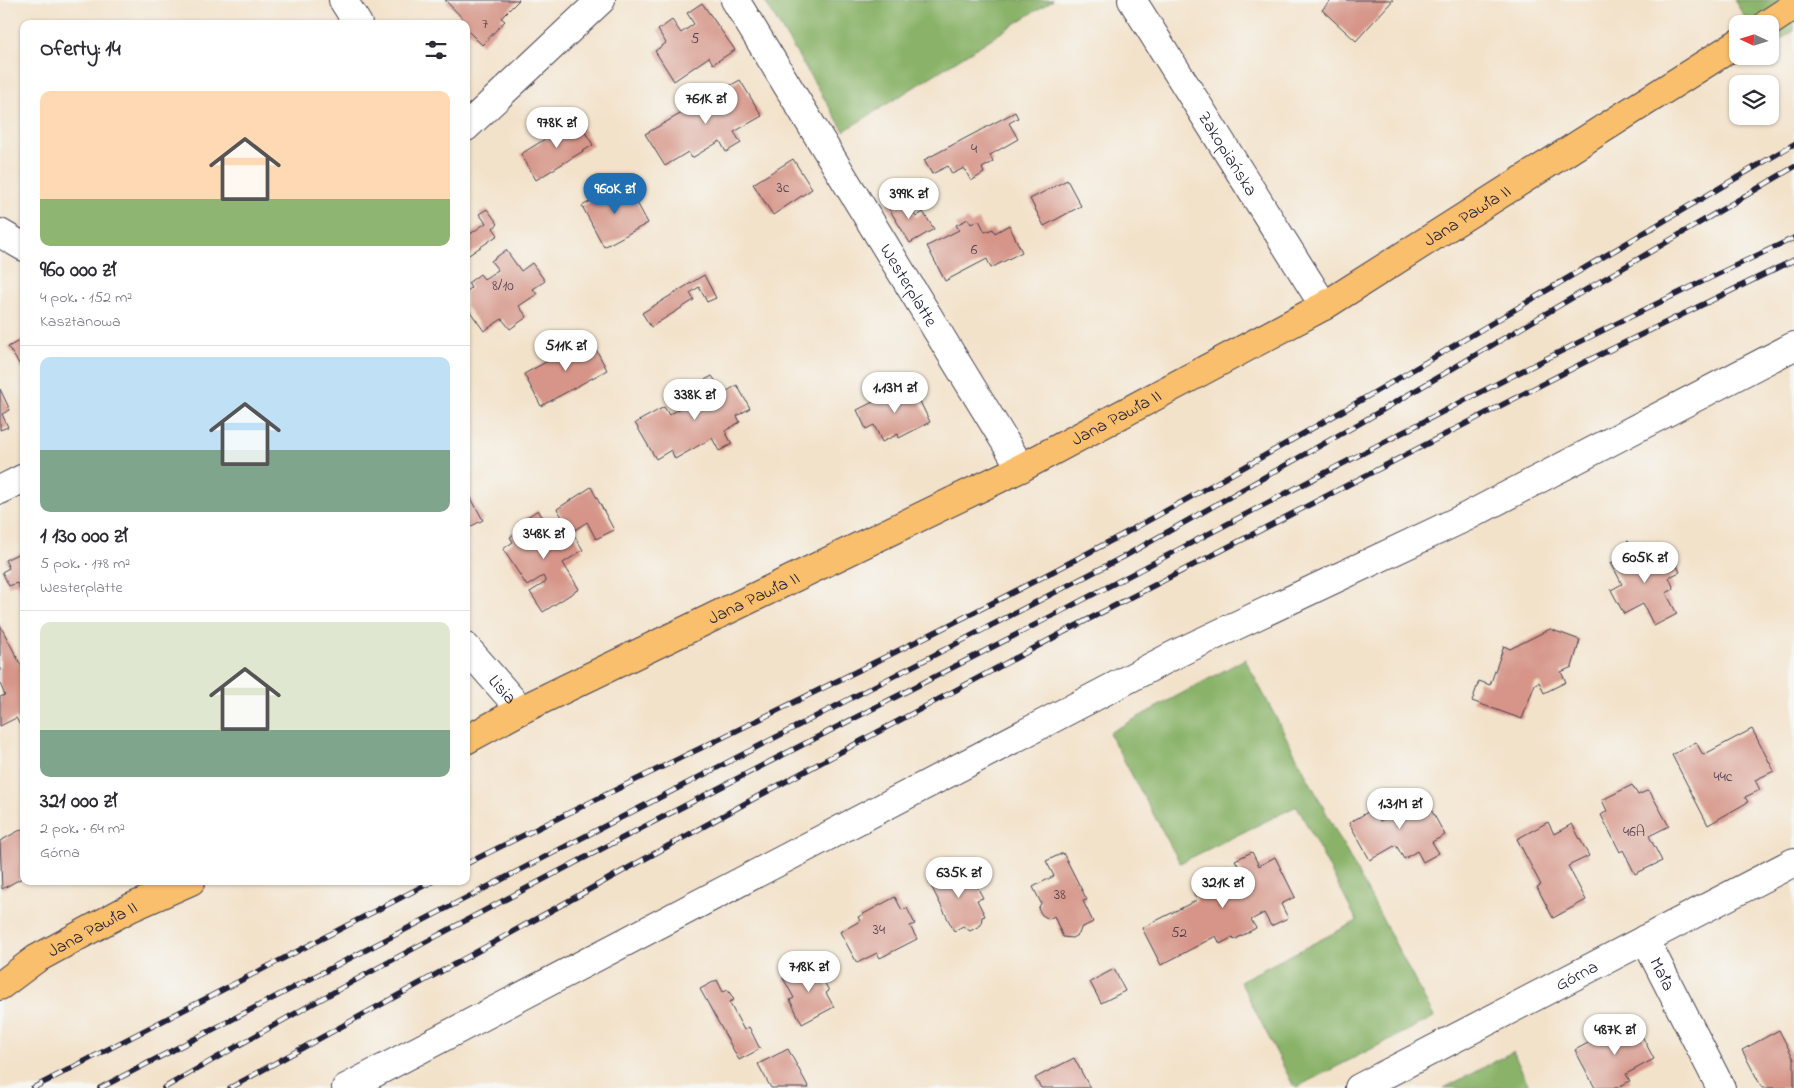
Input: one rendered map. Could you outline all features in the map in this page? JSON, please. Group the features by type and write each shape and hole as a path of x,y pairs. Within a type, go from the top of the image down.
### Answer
{"main road":[{"path":"1779,16 1794,6"},
{"name":"Jana Pawła II","path":"470,738 520,710 1021,468 1324,306 1729,48"},
{"name":"Jana Pawła II","path":"0,986 36,959 130,908 182,885"}],"street":[{"path":"343,0 356,20"},
{"path":"470,123 601,0"},
{"name":"Westerplatte","path":"735,0 1021,468"},
{"name":"Zakopiańska","path":"1132,0 1324,306"},
{"path":"0,233 20,245"},
{"path":"346,1088 1178,653 1466,516 1794,346"},
{"path":"0,490 20,480"},
{"name":"Lisia","path":"470,651 520,710"},
{"name":"Górna","path":"1359,1088 1794,862"},
{"name":"Mała","path":"1645,939 1721,1088"}],"green space":[{"path":"764,0 1053,0 844,131"},
{"path":"1734,0 1794,0 1794,31 1779,40 1779,15 1743,15"},
{"path":"1245,659 1434,1017 1297,1087 1293,1085 1240,981 1357,921 1297,806 1180,863 1109,733"},
{"path":"1513,1052 1530,1088 1444,1088"}],"building":[{"path":"445,0 519,0 501,18 505,21 482,45 470,33 470,20 464,20"},
{"path":"1331,0 1393,0 1356,41 1322,10"},
{"path":"702,3 735,50 713,64 709,57 674,81 655,51 666,43 658,30 672,20 681,33 694,24 687,13"},
{"path":"740,80 762,116 734,132 741,143 726,152 720,141 692,158 688,152 665,166 645,134"},
{"path":"1015,112 1018,118 1009,123 1018,139 990,155 993,162 982,168 984,173 971,181 964,168 952,174 948,166 932,174 924,160"},
{"path":"577,119 593,145 536,180 521,154"},
{"path":"793,159 812,189 773,215 753,184"},
{"path":"1067,180 1081,206 1044,226 1030,199"},
{"path":"626,182 648,223 604,247 582,206"},
{"path":"898,196 905,207 908,205 916,217 923,212 934,229 910,243 886,204"},
{"path":"487,209 498,224 493,228 498,235 470,254 470,234 486,223 479,214"},
{"path":"968,219 971,224 979,220 985,232 993,229 995,233 1009,225 1022,252 991,268 987,259 945,281 927,246 959,230 956,225"},
{"path":"506,250 521,271 532,263 545,281 533,289 537,294 519,306 527,317 510,329 502,319 484,331 470,312 470,282 480,274 484,279 498,270 491,261"},
{"path":"704,275 716,298 707,302 699,287 690,293 694,300 651,327 642,313"},
{"path":"590,338 607,370 541,406 524,374"},
{"path":"20,340 20,365 8,347"},
{"path":"712,376 724,393 737,385 750,408 737,416 740,422 725,431 732,444 719,451 712,438 675,459 671,450 656,459 635,423 664,407 669,415 696,399 690,388"},
{"path":"911,383 930,422 899,438 898,434 882,442 874,425 866,429 857,410"},
{"path":"0,389 10,410 2,414 8,427 0,430"},
{"path":"591,487 614,530 596,539 587,522 572,532 557,509"},
{"path":"470,496 483,520 470,527"},
{"path":"538,510 557,541 572,532 583,550 563,563 579,589 543,612 530,592 546,582 543,576 527,586 503,549 513,542 510,537 522,529 518,523"},
{"path":"1628,541 1634,550 1640,547 1645,558 1656,553 1662,564 1673,558 1680,572 1669,577 1674,589 1666,593 1677,614 1654,626 1643,604 1624,614 1611,590 1622,584 1611,563 1626,554 1622,545"},
{"path":"20,553 20,589 17,583 9,586 2,572 9,568 5,560"},
{"path":"0,625 20,663 20,725 16,718 0,726 0,697 5,695 0,684"},
{"path":"1550,629 1580,640 1572,667 1561,672 1566,682 1544,693 1539,682 1535,684 1522,719 1472,701 1479,681 1490,685 1504,646 1510,649"},
{"path":"1752,729 1774,771 1755,780 1760,790 1745,797 1748,802 1708,825 1672,755 1696,742 1703,755"},
{"path":"1632,785 1638,795 1649,790 1669,826 1649,836 1662,861 1635,874 1623,850 1620,852 1601,815 1607,811 1602,800"},
{"path":"1405,791 1412,803 1424,797 1445,835 1432,842 1439,853 1423,862 1417,851 1404,859 1396,845 1370,860 1349,823 1373,809 1380,821 1396,812 1389,800"},
{"path":"1548,822 1554,834 1572,824 1589,856 1568,866 1586,900 1553,918 1537,887 1541,885 1517,839"},
{"path":"20,830 20,879 2,889 0,841"},
{"path":"1252,852 1259,866 1275,857 1295,897 1281,904 1288,918 1271,926 1264,913 1251,920 1256,928 1234,940 1233,937 1220,944 1216,936 1161,965 1142,928 1197,900 1193,892 1205,885 1204,883 1226,872 1230,880 1243,874 1235,860"},
{"path":"1063,853 1087,900 1083,901 1093,922 1081,928 1079,934 1072,938 1063,937 1054,916 1049,919 1042,915 1038,909 1041,903 1033,887 1054,876 1046,861"},
{"path":"962,866 967,867 983,898 977,900 985,916 982,917 981,925 970,931 963,926 954,931 929,882"},
{"path":"895,897 902,910 907,908 915,924 910,926 917,939 880,958 877,953 857,963 840,932 860,921 858,917"},
{"path":"815,964 829,991 826,993 834,1007 802,1024 790,1000 794,998 783,978"},
{"path":"1114,969 1125,991 1101,1003 1090,982"},
{"path":"717,980 723,992 728,990 734,1000 729,1002 744,1030 749,1027 760,1049 739,1060 700,989"},
{"path":"1633,1019 1654,1059 1626,1074 1630,1081 1616,1088 1595,1088 1575,1050"},
{"path":"1779,1030 1794,1059 1794,1088 1762,1088 1742,1050"},
{"path":"788,1049 809,1088 771,1088 758,1064"},
{"path":"1074,1058 1090,1088 1041,1088 1035,1078"}],"railway":[{"path":"470,862 875,662 1118,537 1289,442 1794,144"},
{"path":"100,1088 1125,556 1362,422 1794,167"},
{"path":"164,1088 371,972 581,860 1495,385 1794,238"},
{"path":"230,1088 755,798 1064,632 1583,363 1794,260"},
{"path":"33,1088 425,885"}]}
